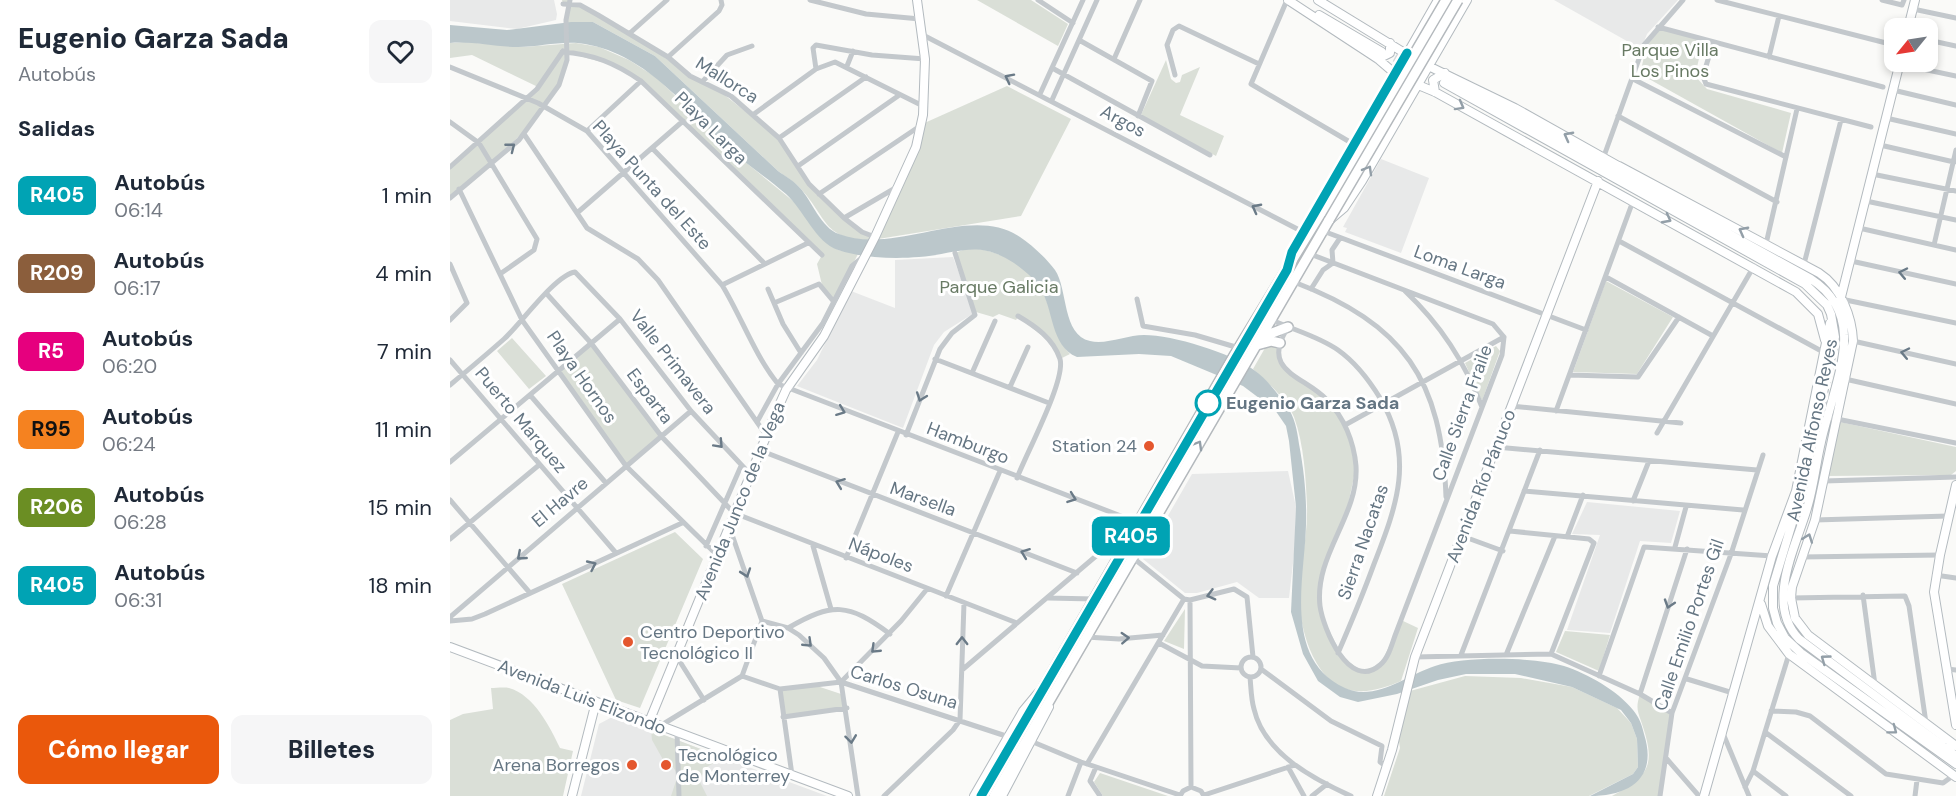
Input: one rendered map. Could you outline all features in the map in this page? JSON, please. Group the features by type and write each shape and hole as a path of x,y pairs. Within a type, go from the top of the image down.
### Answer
{"highway":[{"path":"981,796 1237,351 1287,270 1305,234 1320,213 1446,0"},
{"path":"994,796 1458,0"},
{"path":"1259,341 1288,327"},
{"path":"1259,341 1280,343"}],"street":[{"path":"580,5 587,0"},
{"path":"630,33 667,0"},
{"path":"810,0 866,14 920,19"},
{"name":"Avenida Junco de la Vega","path":"649,722 759,450 786,390 819,346 836,306 874,238 916,147 922,125 925,59 917,0"},
{"path":"1038,0 1073,23"},
{"path":"1040,94 1054,69 1083,0"},
{"path":"1052,100 1097,0"},
{"path":"1114,59 1140,0"},
{"path":"1355,145 1251,84 1288,0 1331,28 1384,50 1407,53 1416,58"},
{"path":"1295,0 1384,50"},
{"path":"1312,0 1384,50"},
{"path":"1318,0 1384,50 1396,72 1754,267 1810,303 1820,319 1826,341"},
{"path":"1305,234 1438,0"},
{"path":"1329,220 1340,213 1350,199 1467,0"},
{"path":"1604,156 1644,45 1683,0"},
{"path":"1717,0 1884,43"},
{"path":"1882,0 1900,5 1904,0"},
{"path":"450,198 524,134 545,107 566,70 566,12 563,2"},
{"name":"Mallorca","path":"563,2 580,5 630,33 668,57 690,76 726,93 754,114 779,138 819,194 844,218 874,238"},
{"path":"566,12 571,2"},
{"path":"668,57 722,3"},
{"path":"1914,4 1956,18"},
{"path":"1769,57 1779,16"},
{"path":"1175,75 1167,45 1173,30 1179,26 1259,64"},
{"path":"1423,26 1429,38 1444,38"},
{"path":"1418,84 1414,68 1423,26"},
{"path":"1658,27 1883,87"},
{"name":"Argos","path":"923,35 1052,100 1305,234"},
{"path":"1079,40 1152,81 1138,116"},
{"path":"1938,42 1956,46"},
{"path":"1713,43 1703,76 1706,84 1871,128"},
{"path":"816,69 813,48 816,45 925,59"},
{"path":"703,81 727,55 752,46"},
{"path":"450,167 479,143 542,83 565,49"},
{"name":"Playa Larga","path":"565,49 606,60 641,81 822,255"},
{"path":"847,66 853,51"},
{"path":"1396,120 1406,78 1407,53"},
{"name":"Avenida Alfonso Reyes","path":"1416,58 1445,78 1626,187 1839,303 1844,344 1831,418 1783,593 1784,609 1789,627 1799,639 1871,687 1956,756"},
{"path":"754,114 816,69 837,62 898,96 923,106"},
{"name":"Playa Punta del Este","path":"450,67 527,98 587,131 722,285 737,309 756,354 778,384"},
{"path":"1054,69 1210,155"},
{"path":"1704,796 1772,556 1796,491 1831,314 1839,303 1851,261 1897,72"},
{"path":"1938,72 1956,76"},
{"path":"779,138 866,77"},
{"path":"1435,92 1433,80 1445,78"},
{"name":"Avenida Alfonso Reyes","path":"1445,78 1509,105 1619,166"},
{"name":"Avenida Alfonso Reyes","path":"1445,78 1811,279 1823,294 1831,314 1835,344 1816,420 1803,487 1773,586 1774,615 1781,631 1795,648 1869,704 1956,764"},
{"path":"1633,79 1786,157"},
{"path":"587,131 641,81"},
{"path":"1893,90 1956,105"},
{"path":"798,166 898,96"},
{"path":"1378,105 1383,104 1391,108 1396,120"},
{"path":"1767,244 1797,109"},
{"path":"1618,116 1777,202"},
{"path":"1886,118 1956,134"},
{"path":"1803,264 1841,120"},
{"path":"577,213 683,121"},
{"path":"450,122 479,143 537,242 534,250 500,274"},
{"path":"819,194 922,125"},
{"path":"524,134 590,230 638,260 658,280 766,435"},
{"path":"1880,145 1955,162"},
{"path":"652,148 764,263"},
{"path":"1934,245 1956,150"},
{"path":"1619,166 1659,195"},
{"path":"1619,166 1803,264 1831,284 1850,320 1853,341 1845,379 1831,418 1824,481 1815,520 1801,557 1791,598 1795,618 1803,630 1848,664 1871,687 1956,746"},
{"path":"1872,174 1956,191"},
{"path":"1598,181 1604,180 1626,187"},
{"name":"Avenida Río Pánuco","path":"1377,796 1387,767 1415,657 1598,181"},
{"path":"844,218 899,186"},
{"name":"Playa Hornos","path":"459,189 522,320 626,466 718,556"},
{"path":"1556,411 1632,201"},
{"path":"1866,201 1956,220"},
{"path":"1859,228 1956,250"},
{"name":"Loma Larga","path":"1323,231 1586,330"},
{"path":"1311,289 1323,270 1333,263 1332,250 1340,238"},
{"path":"1619,241 1825,353"},
{"path":"722,285 808,243"},
{"path":"906,435 935,359 946,339 975,315 955,253"},
{"name":"Calle Sierra Fraile","path":"1310,254 1493,324 1504,337 1502,355 1396,633 1381,664 1371,671 1362,671 1347,663 1338,653"},
{"path":"1774,259 1803,264"},
{"path":"1851,261 1956,284"},
{"path":"450,264 467,303 450,320"},
{"path":"1657,433 1754,267"},
{"name":"Valle Primavera","path":"546,293 571,272 576,273 588,283 620,319 691,411 750,474"},
{"path":"1606,278 1713,336"},
{"path":"1294,282 1359,312 1381,328 1408,357 1422,383 1440,429 1446,501"},
{"path":"774,303 819,284 836,306"},
{"path":"1823,294 1831,284"},
{"path":"1401,288 1438,325 1462,361 1482,407"},
{"path":"768,290 787,332 801,353"},
{"path":"450,385 504,339 546,293"},
{"name":"Esparta","path":"546,293 591,343 662,437 734,513"},
{"path":"1137,299 1143,326 1194,335 1237,351"},
{"path":"1839,303 1956,323"},
{"name":"Avenida Junco de la Vega","path":"758,422 778,384 836,306"},
{"path":"1017,478 1049,403 1059,375 1060,359 1043,333 1018,316"},
{"path":"1570,375 1638,377 1678,317"},
{"path":"450,462 620,319"},
{"name":"Sierra Nacatas","path":"1272,320 1338,350 1361,372 1383,404 1398,446 1401,463 1398,496 1338,653"},
{"path":"972,373 995,321"},
{"path":"1288,327 1280,343 1279,354 1287,371 1328,400 1345,425 1354,459 1354,484 1319,586 1323,621 1338,653"},
{"path":"1345,425 1504,337"},
{"path":"1853,341 1956,364"},
{"path":"1011,387 1028,347"},
{"path":"935,359 1049,403"},
{"name":"Puerto Marquez","path":"450,360 616,554"},
{"path":"1845,379 1956,404"},
{"name":"Hamburgo","path":"778,384 786,390 1137,526"},
{"path":"1816,390 1816,420"},
{"path":"530,394 606,483"},
{"path":"1511,406 1681,423"},
{"name":"El Havre","path":"450,619 507,567 691,411"},
{"path":"1831,418 1956,443"},
{"path":"846,558 898,432"},
{"path":"1496,447 1757,470"},
{"name":"Marsella","path":"759,450 872,496 1077,573"},
{"path":"1461,655 1540,450"},
{"name":"Calle Emilio Portes Gil","path":"1660,796 1672,713 1687,679 1763,455"},
{"path":"1633,501 1649,461"},
{"path":"450,539 539,465"},
{"name":"Avenida Junco de la Vega","path":"706,546 741,466"},
{"path":"946,596 1000,471"},
{"path":"1824,481 1956,477"},
{"path":"1956,485 1935,575 1934,598 1956,725"},
{"path":"1524,491 1583,495 1686,507 1743,510"},
{"path":"1567,537 1583,495"},
{"path":"450,500 530,593"},
{"path":"1675,547 1686,507"},
{"name":"Nápoles","path":"734,513 813,546 1017,623"},
{"path":"1815,520 1948,516"},
{"path":"450,619 472,619 682,523"},
{"path":"660,726 742,676 762,621 729,526"},
{"path":"962,670 1119,538 1137,526"},
{"path":"1510,531 1593,540 1595,547 1551,654"},
{"path":"1462,536 1503,550"},
{"path":"1506,655 1555,536"},
{"path":"813,546 831,609"},
{"path":"1599,676 1644,547 1675,547 1772,556"},
{"path":"1640,694 1687,549"},
{"path":"1801,557 1940,555"},
{"path":"1132,557 1187,600 1191,661 1191,787"},
{"path":"1935,575 1956,578"},
{"path":"841,682 890,634 927,589"},
{"path":"1068,796 1084,763 1187,600 1234,589 1247,597 1253,657"},
{"path":"1863,595 1871,687"},
{"path":"1791,598 1902,595 1907,600 1926,723"},
{"path":"1048,598 1095,599"},
{"path":"1761,599 1762,611 1768,626 1789,654 1955,775 1944,783 1886,774 1810,716 1796,712 1771,711"},
{"path":"884,796 954,730 960,720 964,603"},
{"path":"788,628 831,609 861,614 890,634"},
{"path":"762,621 788,628 814,648 841,682 847,708 858,796"},
{"path":"1752,633 1768,626"},
{"path":"1086,637 1119,639 1163,635"},
{"path":"1159,643 1205,667 1241,668 1250,677 1256,717 1275,747 1295,765 1351,796"},
{"name":"Avenida Luis Elizondo","path":"450,647 848,796"},
{"path":"1415,657 1551,654 1640,694 1672,713"},
{"path":"1745,787 1753,771 1789,654"},
{"path":"676,657 704,700"},
{"path":"1241,668 1246,659 1253,657 1258,660 1261,669 1330,721 1382,746 1380,762 1387,767"},
{"path":"1250,677 1261,669"},
{"path":"1947,669 1956,670"},
{"name":"Carlos Osuna","path":"742,676 780,689 841,682 1009,737"},
{"path":"1687,679 1733,693"},
{"path":"974,796 1028,704 1045,687"},
{"path":"1836,688 1869,704"},
{"path":"780,689 792,775"},
{"path":"1002,796 1033,742 1053,694"},
{"path":"573,796 597,702"},
{"path":"783,717 847,708"},
{"path":"1722,730 1749,796"},
{"path":"677,732 679,796"},
{"path":"1765,732 1851,796"},
{"path":"1033,742 1084,763 1180,795 1191,787 1197,788 1204,796 1295,765"},
{"path":"1666,758 1699,796"},
{"path":"1090,781 1096,767"},
{"path":"1287,767 1304,796"},
{"path":"1753,771 1786,796"},
{"path":"1077,776 1090,781 1100,796"},
{"path":"1915,796 1917,780"},
{"path":"1312,796 1327,784"}],"shaded area":[{"path":"450,0 554,0 557,14 556,20 517,29 450,21"},
{"path":"1554,0 1678,0 1647,34 1641,49"},
{"path":"571,22 593,22 655,56 778,171 798,185 822,220 833,231 861,239 884,239 956,227 978,225 1000,228 1025,240 1055,270 1070,321 1081,337 1096,342 1144,335 1170,338 1217,351 1254,370 1276,391 1286,405 1292,414 1296,429 1304,474 1306,505 1301,592 1302,615 1305,637 1312,658 1325,675 1345,688 1368,692 1391,686 1435,666 1463,661 1518,659 1564,666 1583,673 1602,684 1619,696 1639,718 1647,749 1644,773 1628,788 1604,795 1590,796 1633,774 1638,767 1637,739 1631,723 1621,710 1572,687 1515,674 1466,674 1438,680 1397,694 1358,702 1340,697 1318,681 1303,654 1291,612 1296,507 1286,426 1275,410 1243,386 1171,356 1139,354 1077,357 1068,352 1057,336 1045,297 1035,281 1025,271 1001,256 968,250 919,257 889,258 857,255 830,246 816,233 786,194 733,152 666,87 648,72 608,50 577,43 518,47 450,43 450,25 507,30"},
{"path":"1381,159 1429,178 1401,253 1345,232 1347,228 1343,227"},
{"path":"953,257 974,313 944,332 934,345 903,428 797,386 817,360 851,291 895,308 895,260"},
{"path":"1288,471 1296,507 1295,546 1289,598 1259,598 1237,582 1197,593 1185,593 1143,559 1192,474"},
{"path":"1587,502 1680,511 1671,543 1640,541 1610,633 1567,630 1600,535 1572,534"},
{"name":"Tecnológico de Monterrey","path":"614,716 827,796 581,796 599,724"}],"green space":[{"path":"562,0 570,0 571,4 563,4"},
{"path":"977,0 1031,0 1068,24 1058,46"},
{"path":"571,4 580,5 630,33 685,72 712,85 779,138 809,184 844,218 874,240 856,239 834,231 797,185 778,171 655,56 593,22 566,23"},
{"name":"Parque Villa Los Pinos","path":"1661,29 1703,41 1695,76 1707,89 1791,113 1782,153 1640,74 1647,44"},
{"path":"465,42 523,47 576,43 599,47 629,60 657,78 733,152 798,205 821,238 838,250 858,254 834,302 822,285 817,264 822,255 662,101 620,67 568,53 563,74 553,95 539,115 504,151 450,197 450,169 529,98 538,87 472,55 450,58 450,43"},
{"path":"1166,60 1171,79 1176,83 1180,82 1182,75 1200,67 1180,115 1224,136 1216,156 1141,115"},
{"path":"1007,86 1071,119 1021,216 878,239 920,125"},
{"name":"Parque Galicia","path":"968,248 1000,255 1020,266 1036,281 1046,298 1060,339 1070,354 1060,359 1049,341 1018,317 1016,320 999,314 993,317 976,312 955,253"},
{"path":"1606,281 1673,317 1637,374 1573,372"},
{"path":"512,338 546,376 529,389 497,351"},
{"path":"1269,341 1280,343 1282,364 1321,394 1345,425 1356,467 1348,505 1320,580 1322,616 1343,658 1362,671 1381,664 1401,620 1418,628 1401,681 1374,690 1357,691 1343,688 1321,669 1307,641 1299,598 1307,519 1304,462 1297,427 1291,411 1276,391 1253,369"},
{"path":"591,343 662,437 626,466 559,370"},
{"path":"1496,346 1500,351 1482,401 1465,363"},
{"path":"1836,423 1956,447 1956,471 1951,475 1825,476"},
{"name":"Centro Deportivo Tecnológico II","path":"675,532 703,559 640,708 616,700 562,584"},
{"path":"1185,609 1184,649 1164,641"},
{"path":"1565,631 1610,635 1599,671 1556,652"},
{"path":"1465,676 1521,678 1572,687 1617,708 1631,723 1637,739 1638,767 1633,774 1589,796 1384,796 1400,748 1398,735 1410,691"},
{"path":"814,685 844,695 847,708 783,717 780,689"},
{"path":"491,688 509,688 526,697 540,713 560,748 573,751 563,796 450,796 450,720 463,714 493,709"},
{"path":"1640,694 1672,713 1660,796 1612,796 1635,781 1647,767 1648,748 1638,708"},
{"path":"651,730 719,756 721,759 705,768 700,782 707,796 671,796 678,775 673,767 666,765 652,740"},
{"path":"1100,773 1168,796 1103,796 1094,782"}],"tunnel":[{"path":"1384,52 1408,65"}],"bus line":[{"name":"R405","path":"981,796 1163,484 1235,354 1287,270 1292,252 1407,53"}],"place":[{"name":"Eugenio Garza Sada","path":"1208,403"},
{"name":"Station 24","path":"1149,446"},
{"name":"Centro Deportivo Tecnológico II","path":"628,642"},
{"name":"Arena Borregos","path":"632,765"},
{"name":"Tecnológico de Monterrey","path":"666,765"}]}
